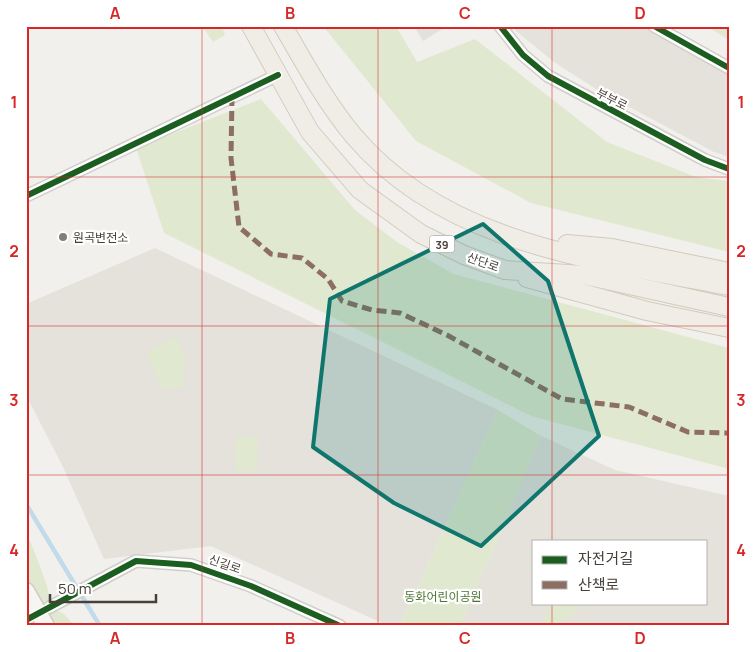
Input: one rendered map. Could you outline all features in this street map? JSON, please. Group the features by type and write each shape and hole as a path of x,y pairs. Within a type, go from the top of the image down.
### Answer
{"main road":[{"name":"산단로","path":"251,26 310,132 360,190 421,234 464,255 505,270 584,275 729,307"},
{"path":"283,26 324,97 354,135 387,170 459,216 511,238 591,259 729,286"},
{"path":"511,238 612,248 729,272"},
{"path":"505,270 543,284 647,311 729,328"},
{"path":"26,591 44,608 46,626"}],"street":[{"name":"부부로","path":"500,26 523,54 548,76 705,160 729,169"},
{"path":"654,26 729,68"},
{"path":"26,196 278,75"},
{"name":"신길로","path":"44,608 136,561 191,565 251,586 340,626"}],"highlighted area":[{"path":"483,224 548,281 599,436 481,546 394,503 313,447 330,299"}],"shaded area":[{"path":"414,26 447,26 423,41"},
{"path":"513,26 647,26 729,72 729,157 714,152 599,91 554,62 516,31"},
{"path":"155,248 498,410 400,626 389,626 211,546 104,559 63,467 26,395 26,304"},
{"path":"541,436 615,470 729,496 729,626 460,626"}],"green space":[{"path":"202,26 222,26 225,35 213,42"},
{"path":"323,26 396,26 417,62 475,39 607,142 696,177 729,181 729,252 531,203 416,141"},
{"path":"706,26 729,26 729,40"},
{"path":"261,99 355,210 397,242 454,274 729,348 729,469 531,416 164,233 136,148"},
{"path":"176,336 185,360 183,387 163,390 147,353"},
{"name":"동화어린이공원","path":"498,410 541,436 460,626 400,626"},
{"path":"236,437 258,437 257,471 236,471"},
{"path":"26,533 47,586 54,610 63,613 75,626 54,626 26,578"},
{"path":"551,604 581,604 566,619 556,624 546,624 544,618"}],"waterway":[{"path":"26,504 100,626"}],"tunnel":[{"path":"26,620 44,610"}],"marked path":[{"path":"232,96 231,158 239,227 271,254 302,258 328,279 342,301 372,310 400,313 447,335 562,399 629,407 688,432 729,433"}],"cycle path":[{"path":"500,26 523,55 548,76 705,160 729,169"},
{"path":"654,26 729,68"},
{"path":"26,196 278,75"},
{"path":"26,620 136,561 191,565 251,586 340,626"}],"place":[{"name":"원곡변전소","path":"63,237"}]}
